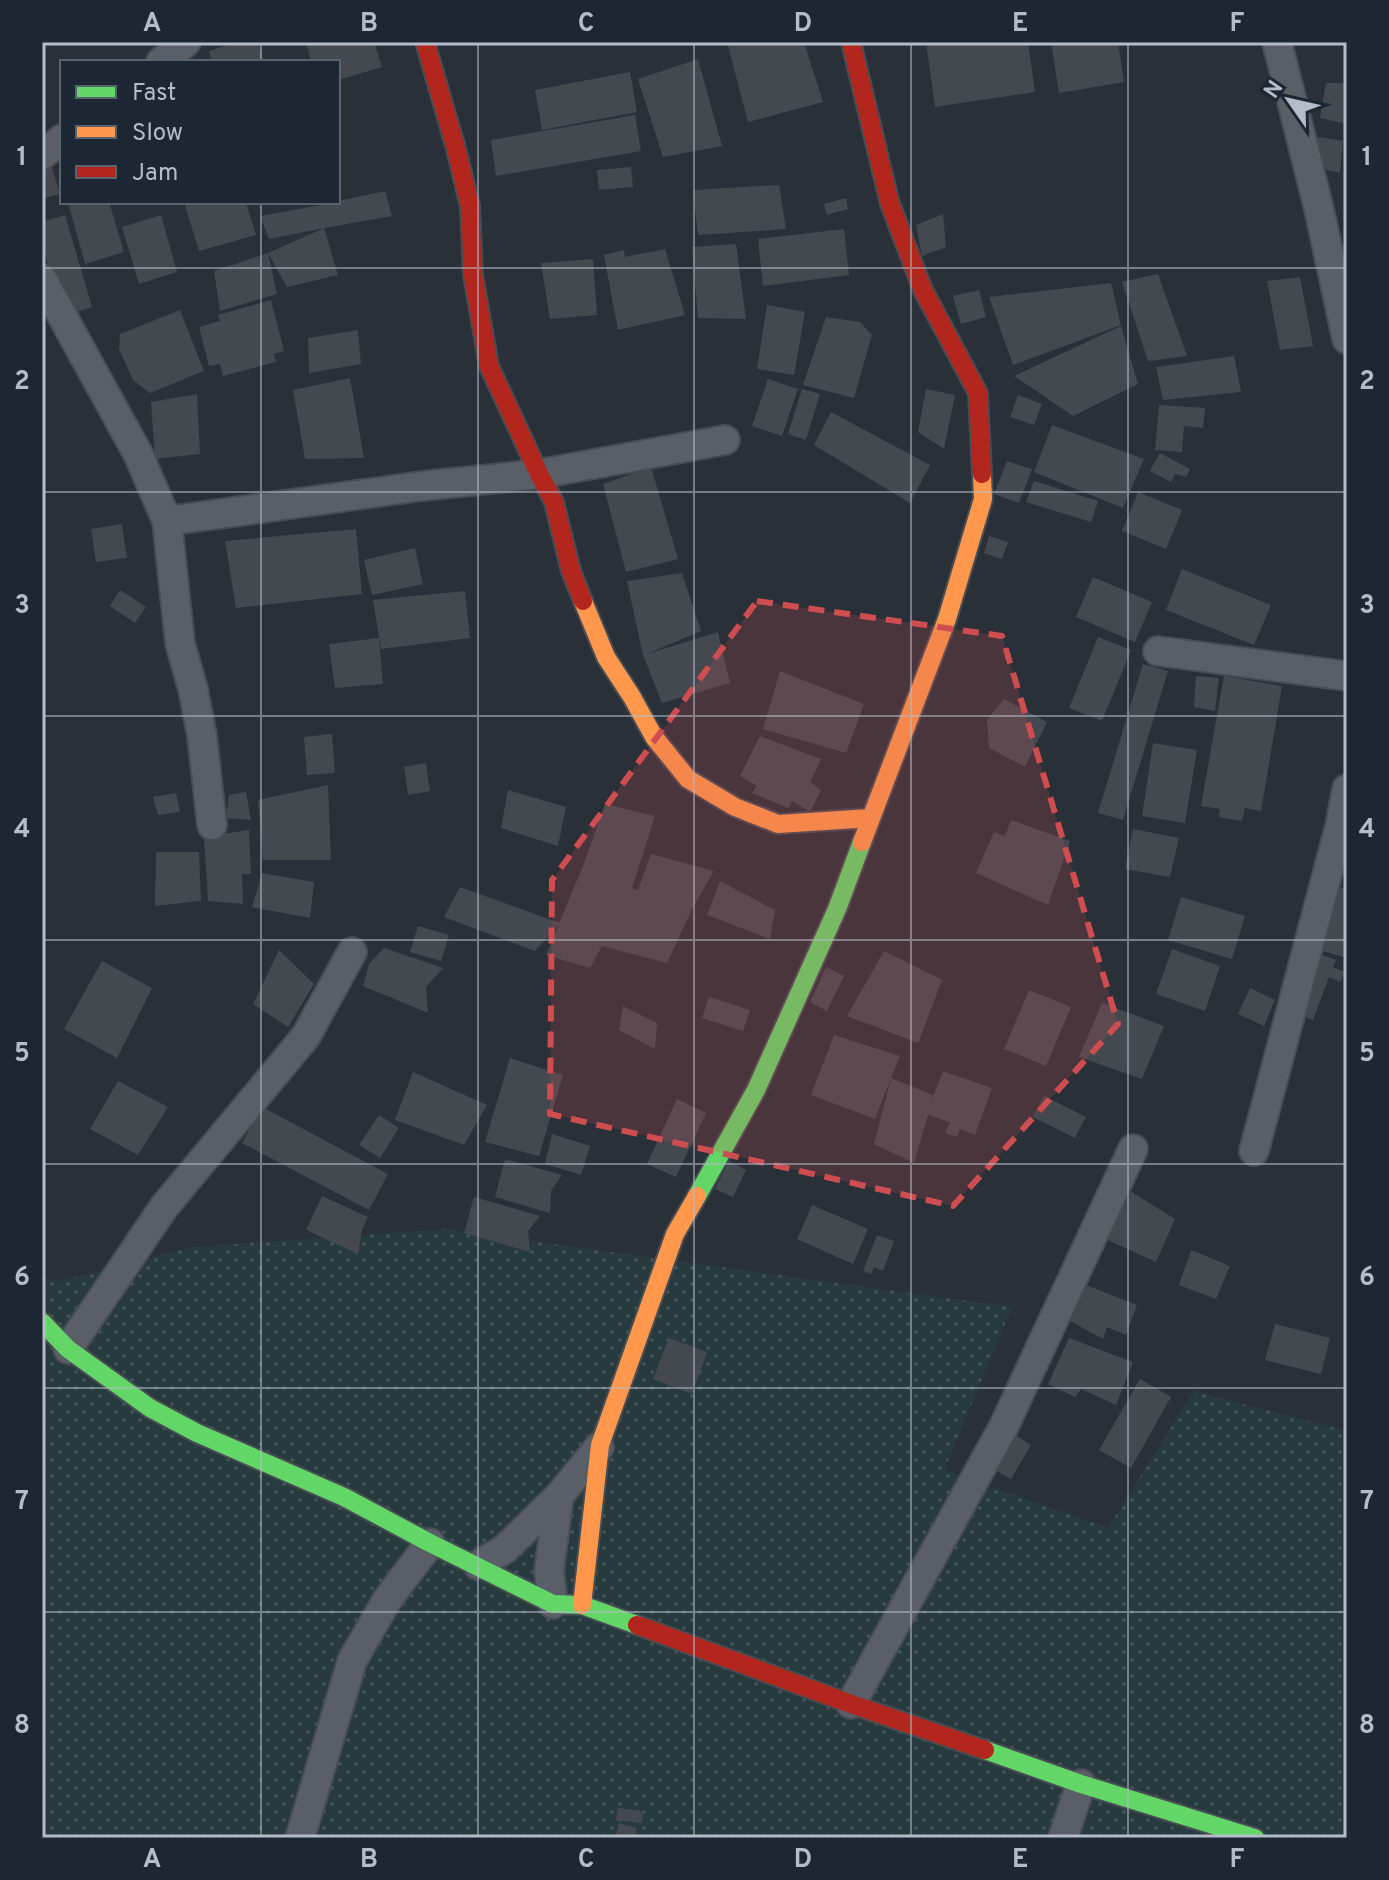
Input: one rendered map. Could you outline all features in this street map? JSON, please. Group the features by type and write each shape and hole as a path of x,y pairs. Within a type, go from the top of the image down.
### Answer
{"street":[{"path":"164,60 186,42"},
{"path":"425,42 470,206 473,275 489,366 554,502 571,571 606,657 654,737 688,779 735,807 778,824 871,818"},
{"path":"582,1605 600,1445 675,1234 756,1090 837,909 947,619 983,499 978,393 923,290 890,204 851,42"},
{"path":"1277,42 1319,209 1347,339"},
{"path":"42,155 60,141"},
{"path":"42,279 138,454 167,521 180,643 202,736 212,825"},
{"path":"167,521 422,486 539,474 725,440"},
{"path":"1158,651 1347,676"},
{"path":"1254,1151 1347,789"},
{"path":"68,1349 164,1207 306,1036 352,952"},
{"path":"851,1704 1004,1426 1133,1149"},
{"path":"42,1322 68,1349 150,1408 185,1427 344,1497 553,1604 582,1605 1081,1784 1255,1838"},
{"path":"478,1565 505,1549 559,1496 600,1445"},
{"path":"553,1604 549,1571 559,1496"},
{"path":"300,1838 352,1661 387,1600 430,1543"},
{"path":"1063,1838 1081,1784"}],"highlighted area":[{"path":"757,601 1002,636 1118,1024 953,1206 550,1114 552,880"}],"green space":[{"path":"444,1229 1012,1307 944,1470 1108,1528 1194,1391 1347,1431 1347,1838 42,1838 42,1277 56,1282 193,1247"}],"building":[{"path":"238,42 258,42 263,60 211,60 209,51"},
{"path":"306,42 374,42 382,67 340,79 340,60 310,60"},
{"path":"727,42 804,42 823,102 748,122"},
{"path":"926,42 1028,42 1035,92 935,107"},
{"path":"1051,42 1118,42 1124,82 1059,93"},
{"path":"698,59 722,146 663,157 638,79"},
{"path":"630,72 637,112 542,130 535,90"},
{"path":"1326,83 1347,83 1347,124 1320,118"},
{"path":"635,115 641,151 496,176 491,140"},
{"path":"1318,137 1343,141 1340,173 1319,168"},
{"path":"51,165 60,194 42,199 42,167"},
{"path":"631,167 633,187 599,190 597,170"},
{"path":"779,185 786,229 698,235 693,190"},
{"path":"385,191 392,216 269,239 260,216 340,204 340,201"},
{"path":"846,198 848,209 827,215 824,204"},
{"path":"69,204 110,204 124,252 85,264"},
{"path":"185,204 247,204 256,235 199,251"},
{"path":"943,214 946,247 922,256 916,225"},
{"path":"65,215 92,307 63,316 42,244 42,222"},
{"path":"161,215 177,272 139,284 122,227"},
{"path":"324,228 338,275 287,287 268,253"},
{"path":"844,229 849,275 763,286 758,239"},
{"path":"736,244 746,319 698,318 692,247"},
{"path":"665,249 685,315 618,330 604,255 624,250 625,257"},
{"path":"268,253 277,294 220,311 214,271"},
{"path":"593,259 597,315 550,319 541,263"},
{"path":"1158,274 1187,356 1148,361 1122,282"},
{"path":"1300,277 1313,346 1280,350 1267,281"},
{"path":"1111,283 1121,325 1013,365 989,297"},
{"path":"979,290 986,317 961,324 953,296"},
{"path":"271,300 284,351 274,354 276,362 223,376 220,364 209,366 199,327 220,321 218,315"},
{"path":"767,305 805,312 794,375 757,369"},
{"path":"180,310 204,371 150,393 133,380 119,349 120,334"},
{"path":"826,317 860,322 872,335 854,398 803,385"},
{"path":"1121,326 1138,384 1073,416 1014,376"},
{"path":"358,330 361,364 309,373 308,338"},
{"path":"1234,356 1241,392 1163,400 1156,367"},
{"path":"350,378 364,458 305,459 293,390"},
{"path":"768,379 798,389 782,436 752,426"},
{"path":"802,389 820,394 806,440 788,434"},
{"path":"926,389 955,395 944,449 918,432"},
{"path":"197,394 200,454 155,459 151,402"},
{"path":"1018,395 1042,404 1034,425 1010,417"},
{"path":"1159,405 1205,408 1203,428 1184,426 1182,452 1155,450"},
{"path":"831,412 930,465 910,503 814,445"},
{"path":"1052,425 1144,459 1123,508 1034,472"},
{"path":"1160,453 1190,469 1186,477 1175,474 1171,482 1150,471"},
{"path":"1007,461 1032,469 1019,503 994,494"},
{"path":"651,467 678,559 626,572 603,484"},
{"path":"1034,481 1098,501 1091,522 1026,502"},
{"path":"1138,492 1182,510 1166,549 1122,531"},
{"path":"122,524 127,558 96,562 91,529"},
{"path":"356,529 362,594 236,608 225,541"},
{"path":"989,536 1008,542 1002,559 984,553"},
{"path":"415,548 423,584 372,595 364,560"},
{"path":"1182,569 1271,605 1254,645 1166,610"},
{"path":"682,573 701,631 647,654 718,632 730,683 662,703 643,655 627,581"},
{"path":"1093,577 1152,602 1135,642 1076,617"},
{"path":"120,590 146,607 135,623 110,606"},
{"path":"465,591 470,638 381,649 373,600"},
{"path":"1098,637 1131,650 1102,721 1069,708"},
{"path":"379,638 383,684 335,688 329,644"},
{"path":"1143,664 1168,671 1123,820 1098,813"},
{"path":"780,671 864,704 846,753 763,729"},
{"path":"1196,676 1219,678 1215,711 1194,707"},
{"path":"1224,676 1282,686 1261,811 1245,808 1242,821 1219,817 1220,809 1201,806"},
{"path":"1004,699 1047,722 1025,767 989,748 987,720"},
{"path":"332,734 335,773 307,775 304,737"},
{"path":"760,736 821,759 810,782 821,790 810,812 792,801 788,808 752,793 757,786 740,776"},
{"path":"1153,743 1197,750 1185,823 1142,816"},
{"path":"426,763 430,791 408,795 404,767"},
{"path":"328,785 331,860 263,860 258,800"},
{"path":"508,790 566,807 558,846 501,828"},
{"path":"246,792 251,820 226,818 229,795"},
{"path":"176,793 180,812 158,815 153,797"},
{"path":"605,804 655,816 632,888 638,890 651,854 714,871 667,963 602,946 590,968 546,955"},
{"path":"1011,820 1070,841 1048,905 976,873 994,832 1005,836"},
{"path":"1133,829 1179,838 1170,877 1125,869"},
{"path":"249,830 251,874 242,874 243,904 208,901 204,837"},
{"path":"156,852 199,852 201,901 155,906"},
{"path":"262,873 314,882 310,918 252,907"},
{"path":"720,881 775,910 770,939 707,915"},
{"path":"1329,884 1347,889 1347,944 1344,957 1311,948"},
{"path":"460,887 560,923 535,951 444,917"},
{"path":"1181,897 1245,916 1232,959 1168,940"},
{"path":"418,926 449,935 441,961 410,952"},
{"path":"384,948 443,968 426,987 428,1013 363,986 369,964"},
{"path":"1172,949 1220,966 1205,1011 1156,994"},
{"path":"1306,949 1336,960 1333,967 1345,972 1340,982 1329,977 1313,1020 1284,1009"},
{"path":"279,950 314,984 288,1027 253,1004"},
{"path":"884,951 942,980 918,1043 847,1016"},
{"path":"102,961 152,988 117,1058 64,1029"},
{"path":"826,967 844,976 827,1011 810,1002"},
{"path":"1250,988 1275,1000 1264,1026 1238,1014"},
{"path":"1029,990 1071,1007 1046,1066 1004,1049"},
{"path":"709,997 750,1010 743,1031 702,1018"},
{"path":"1102,1003 1164,1026 1142,1079 1079,1057"},
{"path":"623,1006 657,1023 655,1049 619,1030"},
{"path":"834,1035 900,1056 875,1119 811,1095"},
{"path":"510,1058 563,1075 539,1156 485,1142"},
{"path":"943,1071 992,1088 975,1135 960,1129 957,1137 945,1133 950,1122 928,1115 914,1163 874,1144 891,1078 933,1095 930,1105"},
{"path":"413,1072 487,1105 464,1145 395,1120"},
{"path":"118,1081 168,1107 138,1155 90,1129"},
{"path":"1044,1096 1086,1117 1075,1138 1033,1117"},
{"path":"677,1099 706,1113 676,1177 647,1164"},
{"path":"262,1107 388,1174 369,1210 242,1143"},
{"path":"379,1115 399,1128 380,1158 359,1145"},
{"path":"552,1134 590,1146 581,1175 545,1164"},
{"path":"505,1159 562,1175 551,1191 550,1213 495,1197"},
{"path":"729,1161 746,1170 733,1197 715,1189"},
{"path":"1122,1186 1175,1219 1156,1262 1099,1236"},
{"path":"322,1196 368,1217 362,1230 358,1254 306,1230"},
{"path":"474,1197 540,1216 528,1231 530,1252 464,1233"},
{"path":"812,1205 868,1229 853,1264 797,1239"},
{"path":"877,1235 894,1241 883,1271 874,1267 871,1274 863,1271"},
{"path":"1191,1250 1230,1266 1216,1299 1179,1285"},
{"path":"1086,1285 1137,1305 1126,1335 1107,1327 1103,1339 1070,1321"},
{"path":"1275,1324 1330,1338 1321,1374 1265,1360"},
{"path":"669,1338 707,1352 692,1394 653,1379"},
{"path":"1069,1338 1133,1362 1116,1405 1081,1389 1075,1397 1048,1384"},
{"path":"1140,1379 1171,1397 1131,1468 1099,1450"},
{"path":"1007,1430 1031,1445 1011,1479 986,1465"},
{"path":"618,1808 643,1811 642,1823 616,1820"},
{"path":"619,1823 637,1828 634,1838 615,1838"}],"traffic: fast":[{"path":"697,1196 756,1090 837,909 862,842"},
{"path":"42,1322 68,1349 150,1408 197,1433 344,1497 553,1604 582,1605 637,1625"},
{"path":"985,1750 1081,1784 1255,1838"}],"traffic: slow":[{"path":"862,842 947,619 983,499 982,474"},
{"path":"583,601 606,657 654,737 688,779 735,807 778,824 871,818"},
{"path":"582,1605 600,1445 675,1234 697,1196"}],"traffic: jam":[{"path":"425,42 470,206 473,275 489,366 554,502 571,571 583,601"},
{"path":"851,42 890,204 923,290 978,393 982,474"},
{"path":"637,1625 985,1750"}]}
